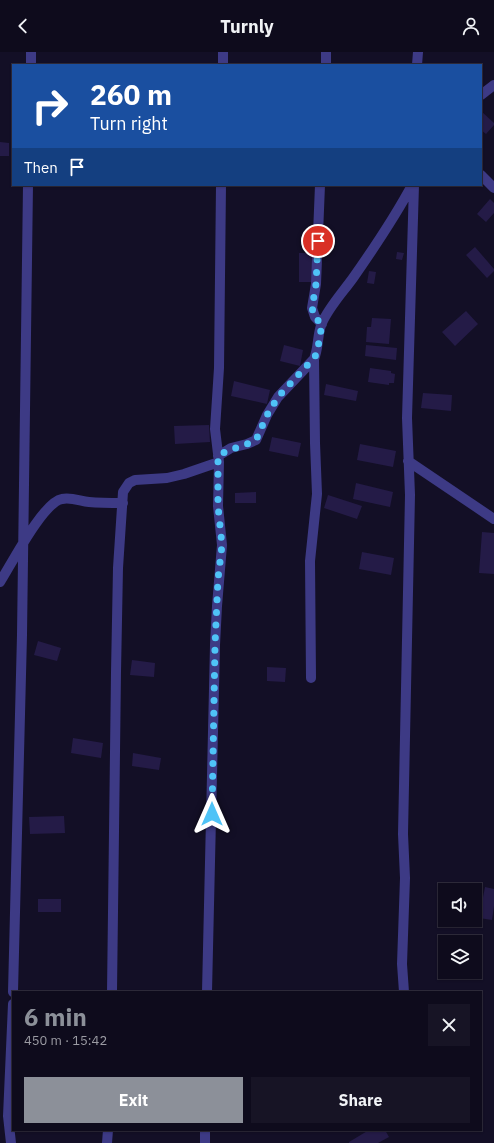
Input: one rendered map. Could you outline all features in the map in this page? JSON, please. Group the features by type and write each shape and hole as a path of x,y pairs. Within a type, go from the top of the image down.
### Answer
{"street":[{"path":"31,52 31,64"},
{"path":"223,52 223,64"},
{"path":"326,52 326,64"},
{"path":"417,64 418,52"},
{"path":"482,94 494,85"},
{"path":"482,176 494,188"},
{"path":"13,991 24,543 28,186"},
{"path":"207,991 215,645 218,579 222,545 218,506 218,459 215,429 219,368 221,186"},
{"path":"320,186 316,284 312,308 315,318 322,324"},
{"path":"112,991 118,568 123,492 129,483 136,480 168,478 184,474 218,459 231,448 256,440 267,415 278,397 314,358 317,353 322,324 327,314 363,263 412,186"},
{"path":"404,991 402,964 405,878 403,834 410,495 407,418 413,186"},
{"path":"311,678 310,561 317,494 314,358"},
{"path":"408,461 494,519"},
{"path":"0,582 45,510 54,502 61,499 70,498 101,503 123,503"},
{"path":"11,1143 8,1116 12,1026"},
{"path":"107,1143 108,1131"},
{"path":"205,1131 205,1143"}],"building":[{"path":"482,112 494,123 486,134 482,131"},
{"path":"0,142 9,143 9,156 0,156"},
{"path":"490,199 494,203 494,213 486,222 477,214"},
{"path":"475,247 494,269 494,271 487,278 466,255"},
{"path":"397,252 404,253 402,260 396,259"},
{"path":"299,253 314,253 314,282 299,282"},
{"path":"369,271 376,272 374,284 367,283"},
{"path":"466,311 478,324 455,346 442,332"},
{"path":"372,318 391,319 389,344 366,342 367,327 371,327"},
{"path":"284,345 303,350 300,366 280,361"},
{"path":"366,345 397,348 396,360 365,356"},
{"path":"370,368 391,371 391,373 395,374 394,383 389,383 389,385 368,382"},
{"path":"234,381 270,390 267,404 231,396"},
{"path":"326,384 358,391 356,401 324,395"},
{"path":"423,393 452,395 451,411 421,408"},
{"path":"209,425 210,442 175,444 174,426"},
{"path":"272,437 301,443 298,457 269,451"},
{"path":"360,444 396,451 393,467 357,460"},
{"path":"356,483 393,492 390,507 353,499"},
{"path":"256,492 256,503 235,503 235,493"},
{"path":"328,495 362,506 357,519 324,508"},
{"path":"482,532 494,533 494,574 479,573"},
{"path":"362,552 394,558 391,575 359,569"},
{"path":"38,641 61,648 57,661 34,655"},
{"path":"132,660 155,663 154,677 130,675"},
{"path":"267,667 286,668 285,682 267,681"},
{"path":"73,738 103,743 101,758 71,753"},
{"path":"133,753 161,758 159,770 132,766"},
{"path":"64,816 65,833 30,834 29,817"},
{"path":"485,887 494,889 492,920 482,918 482,902"},
{"path":"38,899 61,899 61,912 38,912"},
{"path":"367,1131 386,1131 389,1137 378,1143 349,1142"}],"route":[{"path":"212,814 212,727 215,695 215,645 218,579 222,545 218,506 218,456 231,448 247,444 258,438 267,415 278,397 308,366 317,353 318,337 322,324 315,318 312,308 316,284 318,241"}]}
